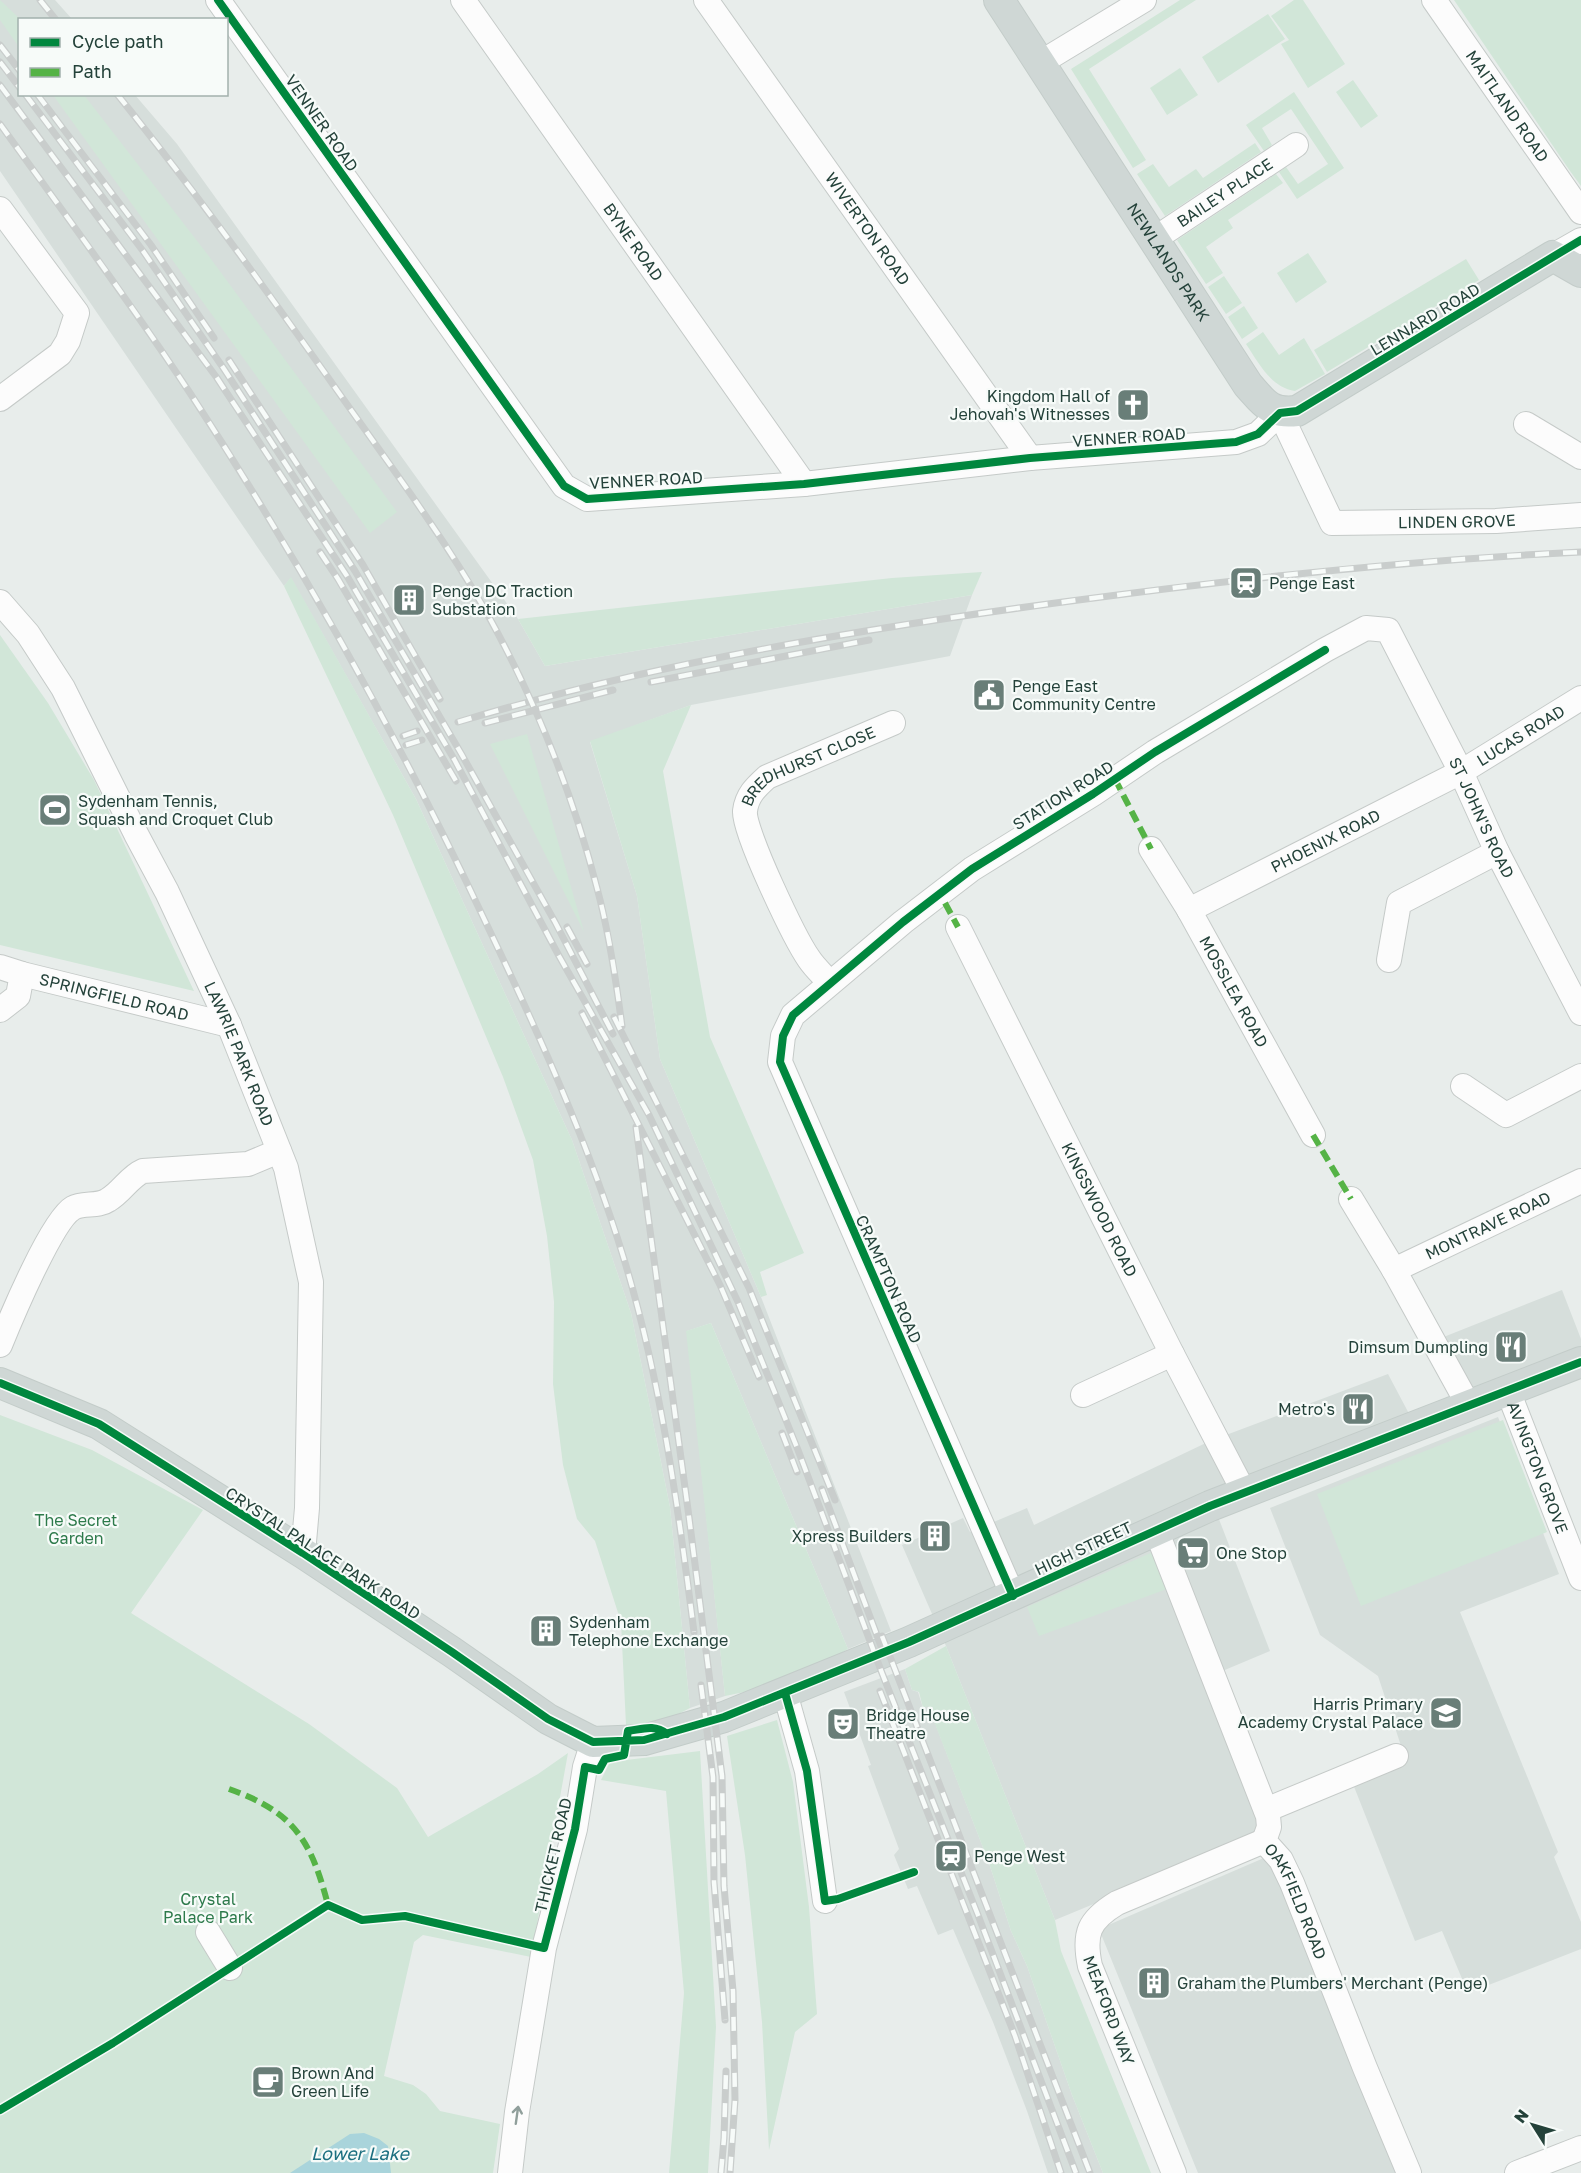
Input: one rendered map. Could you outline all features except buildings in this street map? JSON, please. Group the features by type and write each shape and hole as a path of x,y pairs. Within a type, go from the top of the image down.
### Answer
{"main road":[{"name":"NEWLANDS PARK","path":"999,0 1248,385 1264,402 1280,413"},
{"name":"LENNARD ROAD","path":"1280,413 1298,411 1553,256"},
{"path":"1553,256 1581,272"},
{"name":"HIGH STREET","path":"593,1742 644,1740 724,1717 909,1642 1244,1492 1581,1362"},
{"name":"CRYSTAL PALACE PARK ROAD","path":"0,1383 99,1424 303,1553 548,1719 593,1742"}],"street":[{"name":"VENNER ROAD","path":"218,0 564,486 587,499 804,484 1030,458 1236,442 1258,434 1280,413"},
{"name":"BYNE ROAD","path":"463,0 804,484"},
{"name":"WIVERTON ROAD","path":"706,0 1030,458"},
{"path":"1040,63 1144,0"},
{"name":"MAITLAND ROAD","path":"1434,0 1581,212"},
{"name":"BAILEY PLACE","path":"1153,240 1296,145"},
{"path":"0,208 77,313 68,341 60,354 0,399"},
{"name":"LENNARD ROAD","path":"1553,256 1581,240"},
{"name":"NEWLANDS PARK","path":"1280,413 1332,522"},
{"path":"1526,424 1581,457"},
{"name":"LINDEN GROVE","path":"1332,522 1496,521 1581,515"},
{"name":"LAWRIE PARK ROAD","path":"0,602 28,634 63,687 167,892 229,1025 286,1168 311,1282 307,1508 303,1553"},
{"name":"STATION ROAD","path":"830,983 972,868 1093,794 1155,752 1325,650 1366,628 1379,628"},
{"name":"ST JOHN'S ROAD","path":"1379,628 1388,630 1461,772 1497,852 1573,979 1581,1014"},
{"name":"LUCAS ROAD","path":"1461,772 1581,698"},
{"name":"BREDHURST CLOSE","path":"830,983 808,959 776,897 749,832 745,812 751,791 767,777 893,723"},
{"name":"PHOENIX ROAD","path":"1189,910 1461,772"},
{"name":"MOSSLEA ROAD","path":"1151,849 1189,910 1313,1135"},
{"path":"1389,960 1399,903 1497,852"},
{"name":"KINGSWOOD ROAD","path":"958,927 1172,1354 1244,1492"},
{"path":"0,1010 18,996 11,971"},
{"name":"SPRINGFIELD ROAD","path":"11,971 229,1025"},
{"name":"CRAMPTON ROAD","path":"830,983 793,1015 783,1036 780,1062 1012,1596"},
{"path":"1463,1086 1506,1115 1581,1076"},
{"path":"0,1345 15,1308 59,1222 74,1207 107,1202 134,1175 143,1171 248,1164 279,1151"},
{"name":"MONTRAVE ROAD","path":"1394,1270 1581,1180"},
{"path":"1351,1200 1394,1270 1469,1406"},
{"path":"1083,1395 1172,1354"},
{"name":"AVINGTON GROVE","path":"1508,1391 1581,1578"},
{"name":"OAKFIELD ROAD","path":"1156,1530 1266,1810 1269,1827 1264,1841 1281,1860 1293,1883 1365,2068 1409,2173"},
{"path":"785,1693 807,1771 825,1902"},
{"name":"THICKET ROAD","path":"510,2173 517,2112 544,1948 575,1829 585,1767 593,1742"},
{"path":"1266,1810 1396,1756"},
{"name":"MEAFORD WAY","path":"1173,2173 1090,1966 1086,1947 1090,1927 1100,1913 1117,1903 1264,1841"},
{"path":"208,1932 230,1968"},
{"path":"1517,2173 1581,2148"}],"shaded area":[{"path":"0,0 55,0 71,18 18,18 18,96 136,96 177,144 518,619 545,666 972,595 950,656 691,705 590,742 637,896 660,1059 761,1297 891,1631 848,1649 711,1323 687,1331 725,1696 690,1708 670,1507 631,1313 572,1140 416,799 291,578 284,586 0,171"},
{"path":"1562,1290 1581,1339 1581,1348 1461,1396 1431,1342"},
{"path":"1388,1374 1415,1425 1210,1496 1270,1651 1220,1672 1280,1827 1055,1920 946,1646 902,1545 963,1518 970,1532 1027,1508 1034,1525 1210,1441"},
{"name":"Harris Primary Academy Crystal Palace","path":"1498,1417 1559,1574 1460,1612 1558,1852 1554,1857 1581,1922 1581,1949 1468,1993 1442,1931 1415,1941 1351,1779 1405,1758 1378,1676 1320,1635 1270,1508"},
{"path":"905,1669 912,1690 918,1692 923,1708 928,1705 1103,2173 1048,2173 993,2022 953,1929 938,1935 917,1886 908,1889 894,1855 899,1849 868,1766 871,1765 844,1692"},
{"path":"1273,1854 1400,2173 1198,2173 1099,1929"}],"green space":[{"path":"0,0 19,18 18,46 0,20"},
{"path":"1180,0 1196,0 1089,69 1146,160 1133,168 1071,69"},
{"path":"1294,0 1303,0 1345,64 1308,88 1281,44 1289,40 1271,16"},
{"path":"1454,0 1581,0 1581,186 1570,171"},
{"path":"1268,14 1285,39 1218,83 1202,57"},
{"path":"1180,68 1198,95 1167,115 1150,88"},
{"path":"1353,80 1378,116 1361,128 1336,92"},
{"path":"1294,92 1344,168 1297,199 1279,172 1286,167 1298,184 1328,164 1291,109 1262,128 1272,145 1264,151 1246,125"},
{"path":"54,96 85,96 208,255 397,512 370,533"},
{"path":"1255,143 1261,152 1165,216 1137,174 1153,164 1169,187 1196,169 1203,178"},
{"path":"1276,174 1283,183 1228,220 1233,228 1206,247 1223,273 1206,284 1177,240"},
{"path":"1308,253 1327,282 1296,303 1277,273"},
{"path":"1466,259 1479,280 1327,372 1314,350"},
{"path":"1224,276 1242,303 1226,314 1208,287"},
{"path":"1244,306 1258,328 1242,339 1228,317"},
{"path":"1263,332 1279,355 1304,338 1325,374 1295,391 1279,385 1266,373 1246,344"},
{"path":"982,572 972,595 545,666 518,619 892,578"},
{"path":"291,577 416,799 572,1140 631,1313 670,1507 690,1708 663,1722 629,1728 626,1725 621,1622 595,1541 577,1519 563,1465 553,1384 554,1302 547,1236 533,1160 503,1077 393,815 284,586"},
{"name":"Sydenham Tennis, Squash and Croquet Club","path":"0,635 48,703 94,780 194,991 0,945"},
{"path":"691,705 663,771 710,1037 804,1253 760,1272 767,1295 761,1297 660,1059 637,896 590,741"},
{"path":"527,734 584,932 490,744"},
{"path":"711,1323 848,1649 793,1682 725,1696 686,1331"},
{"name":"Crystal Palace Park","path":"0,1415 92,1450 203,1510 131,1613 309,1724 397,1788 428,1837 538,1774 568,1753 531,1957 423,1935 414,1942 384,2076 413,2085 426,2094 440,2111 500,2124 493,2173 0,2173"},
{"path":"1503,1420 1547,1532 1361,1606 1317,1494"},
{"path":"1153,1552 1167,1589 1039,1636 1027,1607"},
{"path":"946,1646 1055,1920 1061,1951 1151,2173 1103,2173 1072,2095 1027,1966 1011,1931 989,1863 928,1706 923,1708 919,1692 912,1690 905,1669"},
{"path":"777,1720 793,1782 809,1907 817,2014 795,2032 769,2150 762,2022 745,1855 727,1736"},
{"path":"700,1751 716,2027 708,2173 669,2173 684,1993 666,1791 601,1780 610,1762"}],"water":[{"name":"Lower Lake","path":"364,2133 379,2139 388,2146 391,2173 290,2173 350,2134"}],"railway":[{"path":"40,0 54,18"},
{"path":"0,45 18,68"},
{"path":"0,62 18,85"},
{"path":"0,85 217,378 347,576 454,759 559,956 649,1115 738,1302 798,1450 1076,2173"},
{"path":"27,96 143,251 224,369 355,571 462,755 555,922 613,1034"},
{"path":"39,96 151,245 214,338"},
{"path":"119,96 231,242 396,472 450,553 502,641 550,744 576,816 609,939 622,1026"},
{"path":"0,124 190,393 310,587 419,787 525,1005 595,1173 637,1305 667,1444 694,1632"},
{"path":"229,360 363,565 440,699"},
{"path":"320,552 456,781"},
{"path":"458,722 532,701 682,665 910,624 1257,578 1386,565 1581,552"},
{"path":"651,682 869,640"},
{"path":"485,723 613,690"},
{"path":"403,736 417,731"},
{"path":"406,745 422,740"},
{"path":"567,927 587,964"},
{"path":"582,1013 720,1285 759,1377"},
{"path":"614,1017 749,1288 835,1500"},
{"path":"636,1127 722,1776 724,1886 733,1991 735,2100 730,2173"},
{"path":"782,1433 797,1472"},
{"path":"822,1489 881,1646"},
{"path":"882,1636 1090,2173"},
{"path":"701,1685 713,1777 714,1882 725,2020"},
{"path":"880,1691 1015,2036 1061,2173"},
{"path":"721,2173 726,2071"}],"marked path":[{"path":"1115,779 1151,849"},
{"path":"945,903 958,927"},
{"path":"1313,1135 1351,1199"},
{"path":"229,1789 270,1808 296,1831 306,1846 322,1882 328,1905 324,1908"}],"cycle path":[{"path":"218,0 564,486 587,499 804,484 1030,458 1236,442 1258,434 1280,413 1297,411 1581,240"},
{"path":"1013,1596 780,1062 783,1036 793,1015 903,922 972,869 1093,794 1155,752 1325,650"},
{"path":"0,1383 99,1424 303,1553 548,1719 593,1742 644,1740 724,1717 909,1642 1210,1506 1581,1362"},
{"path":"785,1693 807,1771 825,1901 838,1899 914,1872"},
{"path":"0,2110 113,2043 328,1905 362,1920 405,1916 544,1948 575,1829 585,1767 599,1770 605,1759 624,1755 628,1731 653,1728 667,1734"}],"place":[{"name":"Kingdom Hall of Jehovah's Witnesses","path":"1133,405"},
{"name":"Penge East","path":"1246,583"},
{"name":"Penge DC Traction Substation","path":"409,600"},
{"name":"Penge East Community Centre","path":"989,695"},
{"name":"Sydenham Tennis, Squash and Croquet Club","path":"55,810"},
{"name":"Dimsum Dumpling","path":"1511,1347"},
{"name":"Metro's","path":"1358,1409"},
{"name":"Xpress Builders","path":"935,1536"},
{"name":"One Stop","path":"1193,1553"},
{"name":"Sydenham Telephone Exchange","path":"546,1631"},
{"name":"Harris Primary Academy Crystal Palace","path":"1446,1713"},
{"name":"Bridge House Theatre","path":"843,1724"},
{"name":"Penge West","path":"951,1856"},
{"name":"Graham the Plumbers' Merchant (Penge)","path":"1154,1983"},
{"name":"Brown And Green Life","path":"268,2082"}],"park label":[{"name":"The Secret Garden","path":"76,1529"}]}
